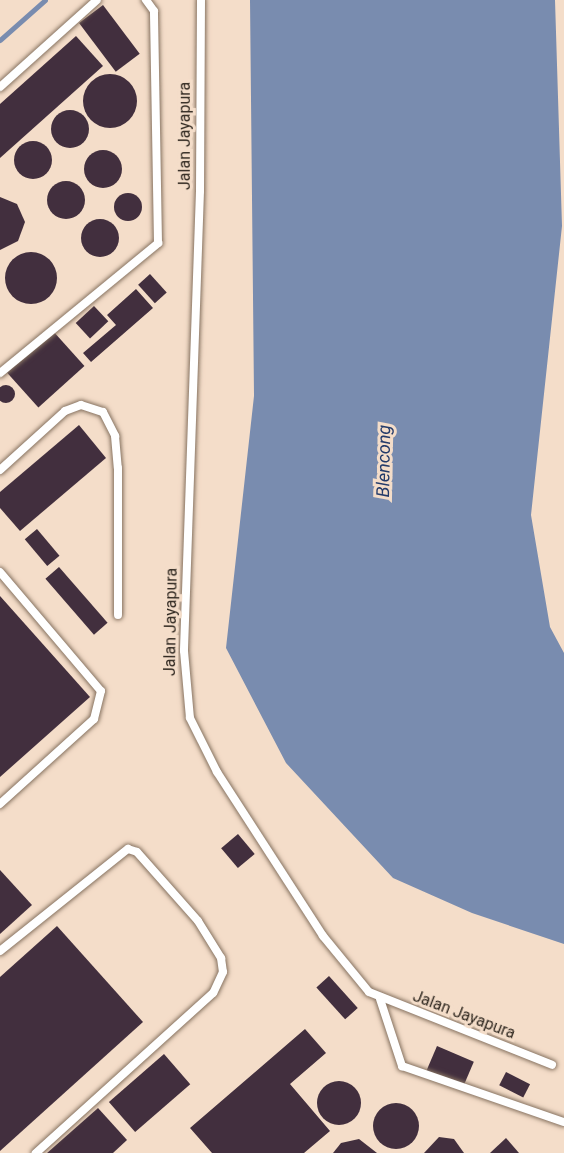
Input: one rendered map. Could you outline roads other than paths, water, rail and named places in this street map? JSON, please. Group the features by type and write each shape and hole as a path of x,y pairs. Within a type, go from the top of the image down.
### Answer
{"lane":[{"path":"0,87 97,0"},
{"path":"0,373 158,243 154,11 146,0"},
{"name":"Jalan Jayapura","path":"201,0 185,703 217,772 323,936 380,999 552,1065"},
{"path":"0,470 62,413 81,405 103,412 115,435 118,468 118,615"},
{"path":"0,572 101,691 94,718 0,804"},
{"path":"0,951 128,849 137,852 198,921 221,958 223,972 213,993 36,1153"},
{"path":"380,999 402,1066 564,1122"}],"water":[{"name":"Blencong","path":"250,0 555,0 562,226 531,515 550,627 564,653 564,944 472,913 393,878 286,763 226,648 254,396"}],"waterway":[{"path":"0,40 45,0"}]}
